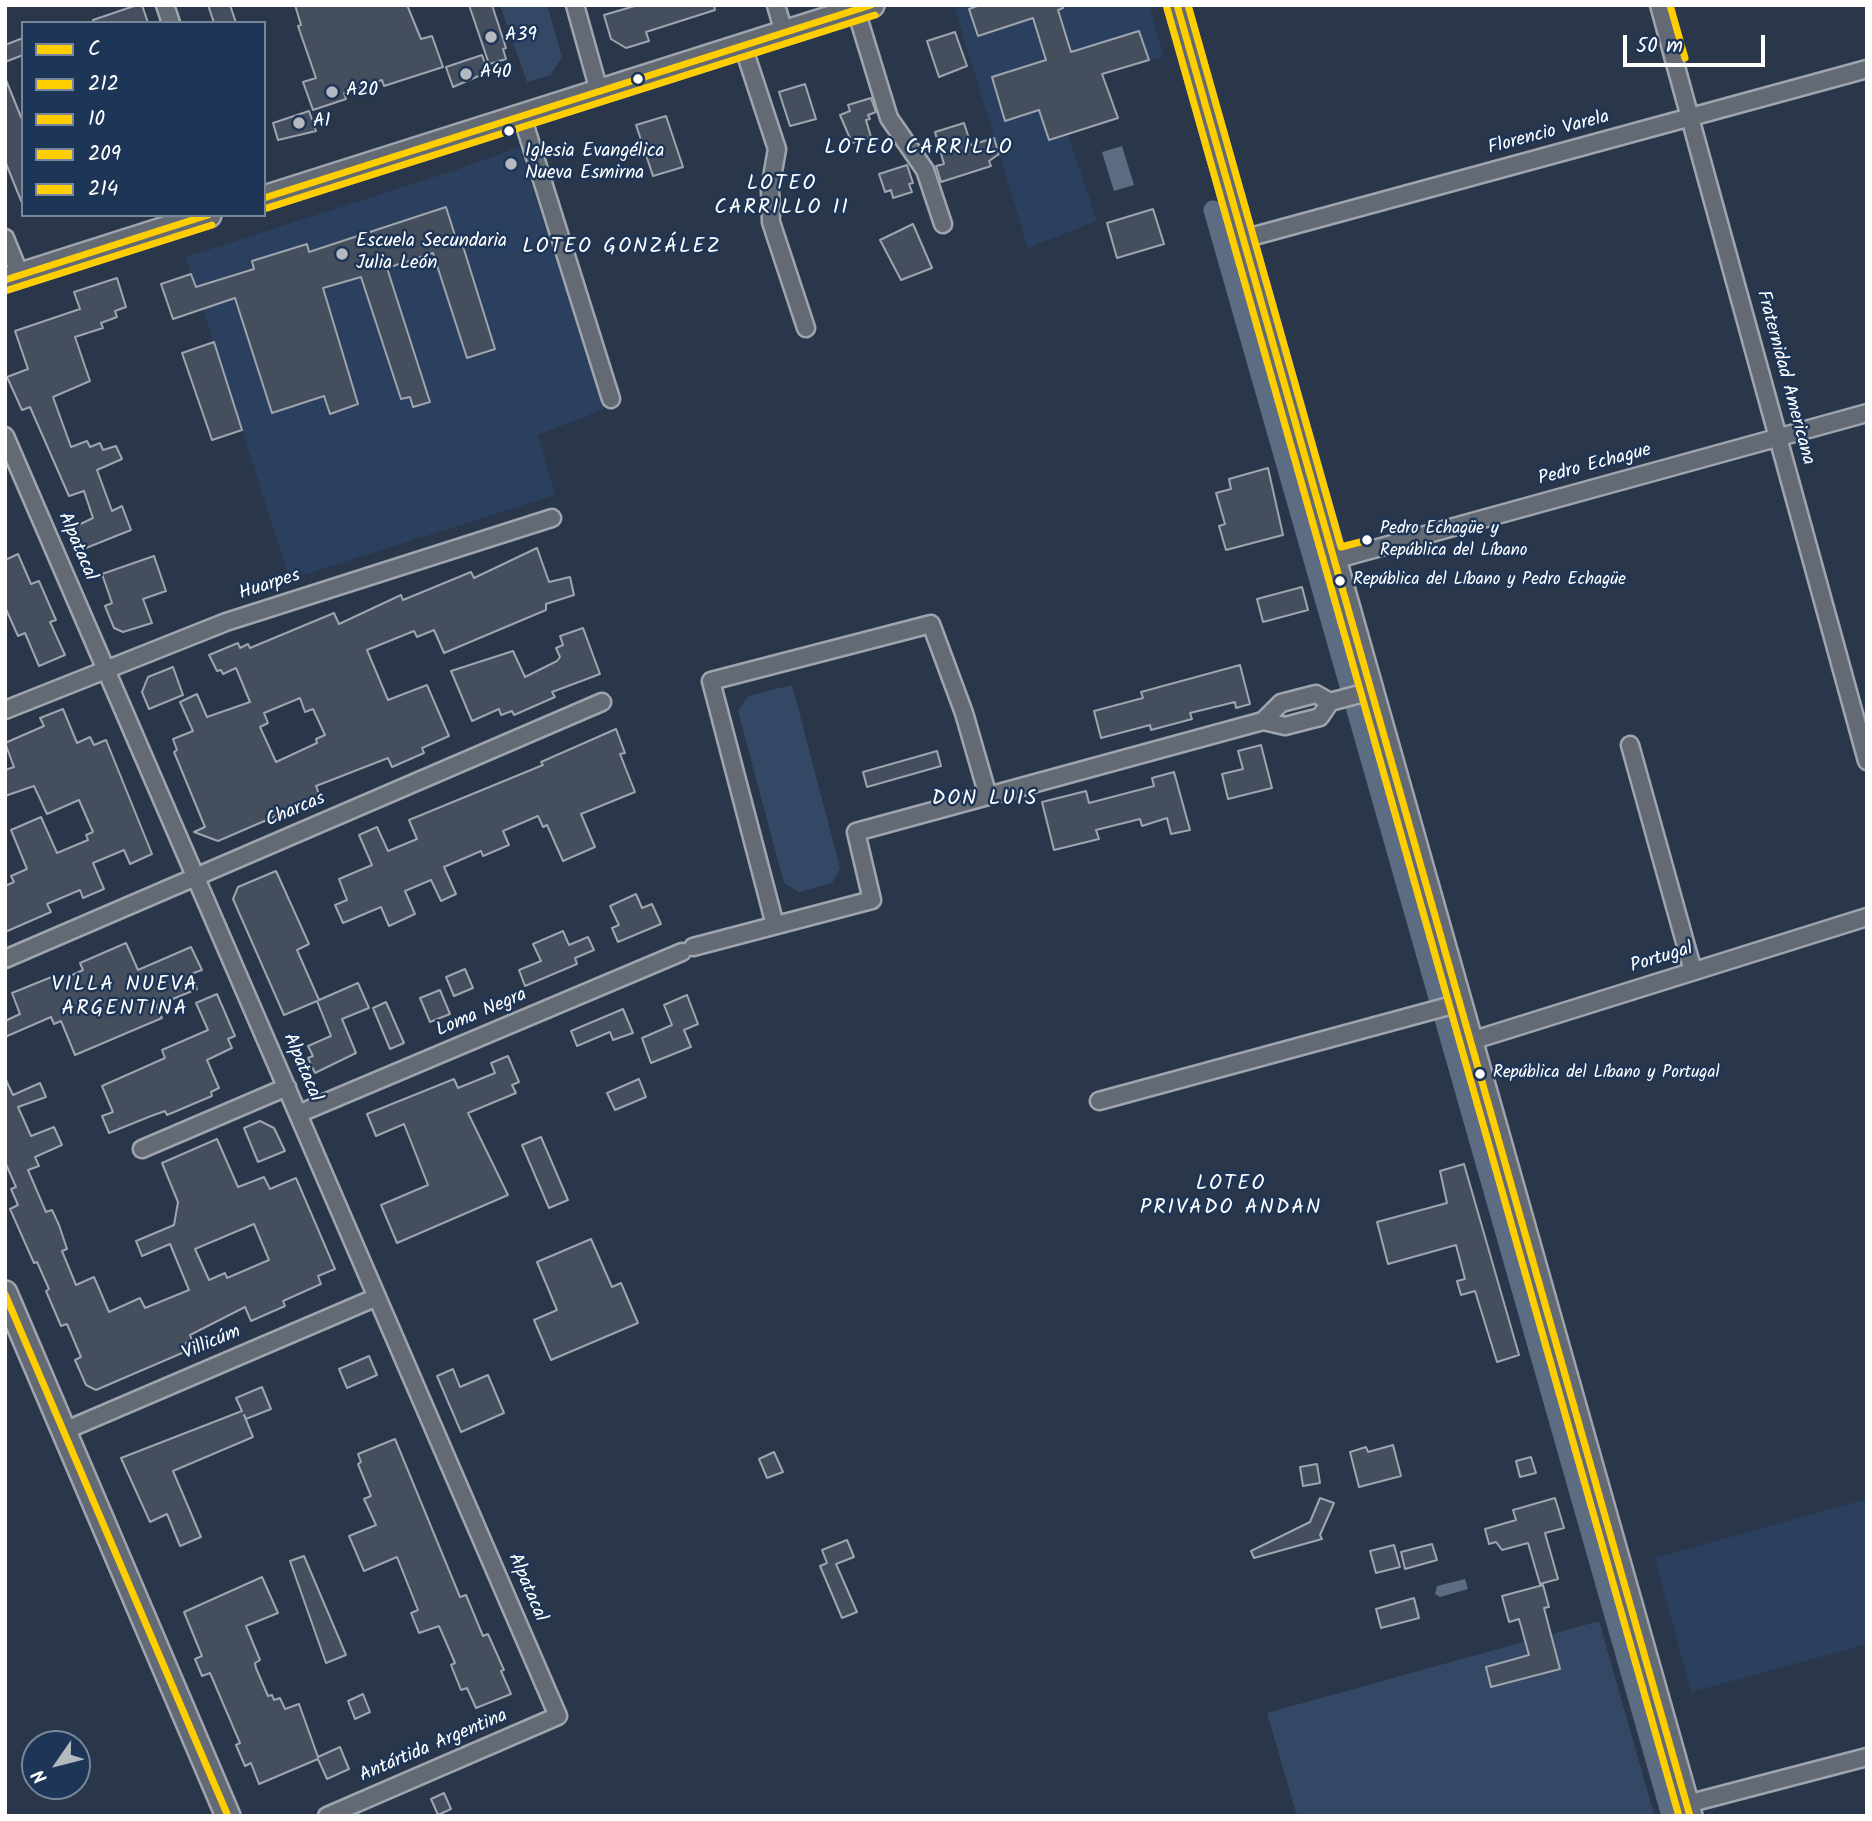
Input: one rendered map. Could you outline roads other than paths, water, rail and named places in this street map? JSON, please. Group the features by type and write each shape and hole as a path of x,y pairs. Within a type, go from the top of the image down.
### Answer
{"main road":[{"path":"1177,5 1689,1810"},
{"path":"266,197 864,8"},
{"path":"13,277 203,217"},
{"path":"5,1293 228,1816"}],"street":[{"path":"575,5 600,92"},
{"path":"776,5 784,33"},
{"name":"Fraternidad Americana","path":"1660,5 1867,761"},
{"path":"864,8 889,118 925,170 943,224"},
{"path":"743,46 777,149 770,189 771,222 806,328"},
{"name":"Florencio Varela","path":"1243,239 1867,69"},
{"path":"522,116 611,399"},
{"path":"5,238 13,277"},
{"name":"Pedro Echague","path":"1334,560 1867,413"},
{"name":"Alpatacal","path":"5,436 558,1716"},
{"name":"Huarpes","path":"5,710 226,622 552,518"},
{"path":"775,925 711,681 931,624 964,713 988,796 1263,721 1285,726 1320,717 1330,702 1371,691"},
{"path":"1263,721 1282,703 1316,694 1330,702"},
{"name":"Charcas","path":"5,959 602,702"},
{"path":"1630,745 1693,971"},
{"name":"Loma Negra","path":"298,1114 688,949 872,900 856,832 988,796"},
{"name":"Portugal","path":"1471,1041 1867,917"},
{"path":"1099,1101 1460,1003"},
{"path":"142,1149 286,1087"},
{"name":"Villicúm","path":"64,1431 377,1297"},
{"name":"Antártida Argentina","path":"327,1816 558,1716"},
{"path":"1689,1810 1867,1757"}],"waterway":[{"path":"1213,210 1349,686"},
{"path":"1354,703 1671,1816"}],"place":[{"name":"A39","path":"491,37"},
{"name":"A40","path":"466,74"},
{"name":"A20","path":"332,92"},
{"name":"A1","path":"299,123"},
{"name":"Iglesia Evangélica Nueva Esmirna","path":"511,164"},
{"name":"Escuela Secundaria Julia León","path":"342,254"},
{"name":"Pedro Echagüe y República del Líbano","path":"1367,540"},
{"name":"República del Líbano y Pedro Echagüe","path":"1340,581"},
{"name":"República del Líbano y Portugal","path":"1480,1074"}],"district":[{"name":"LOTEO CARRILLO","path":"919,149"},
{"name":"LOTEO CARRILLO II","path":"782,197"},
{"name":"LOTEO GONZÁLEZ","path":"622,248"},
{"name":"DON LUIS","path":"985,800"},
{"name":"VILLA NUEVA ARGENTINA","path":"125,998"},
{"name":"LOTEO PRIVADO ANDAN","path":"1231,1197"}]}
